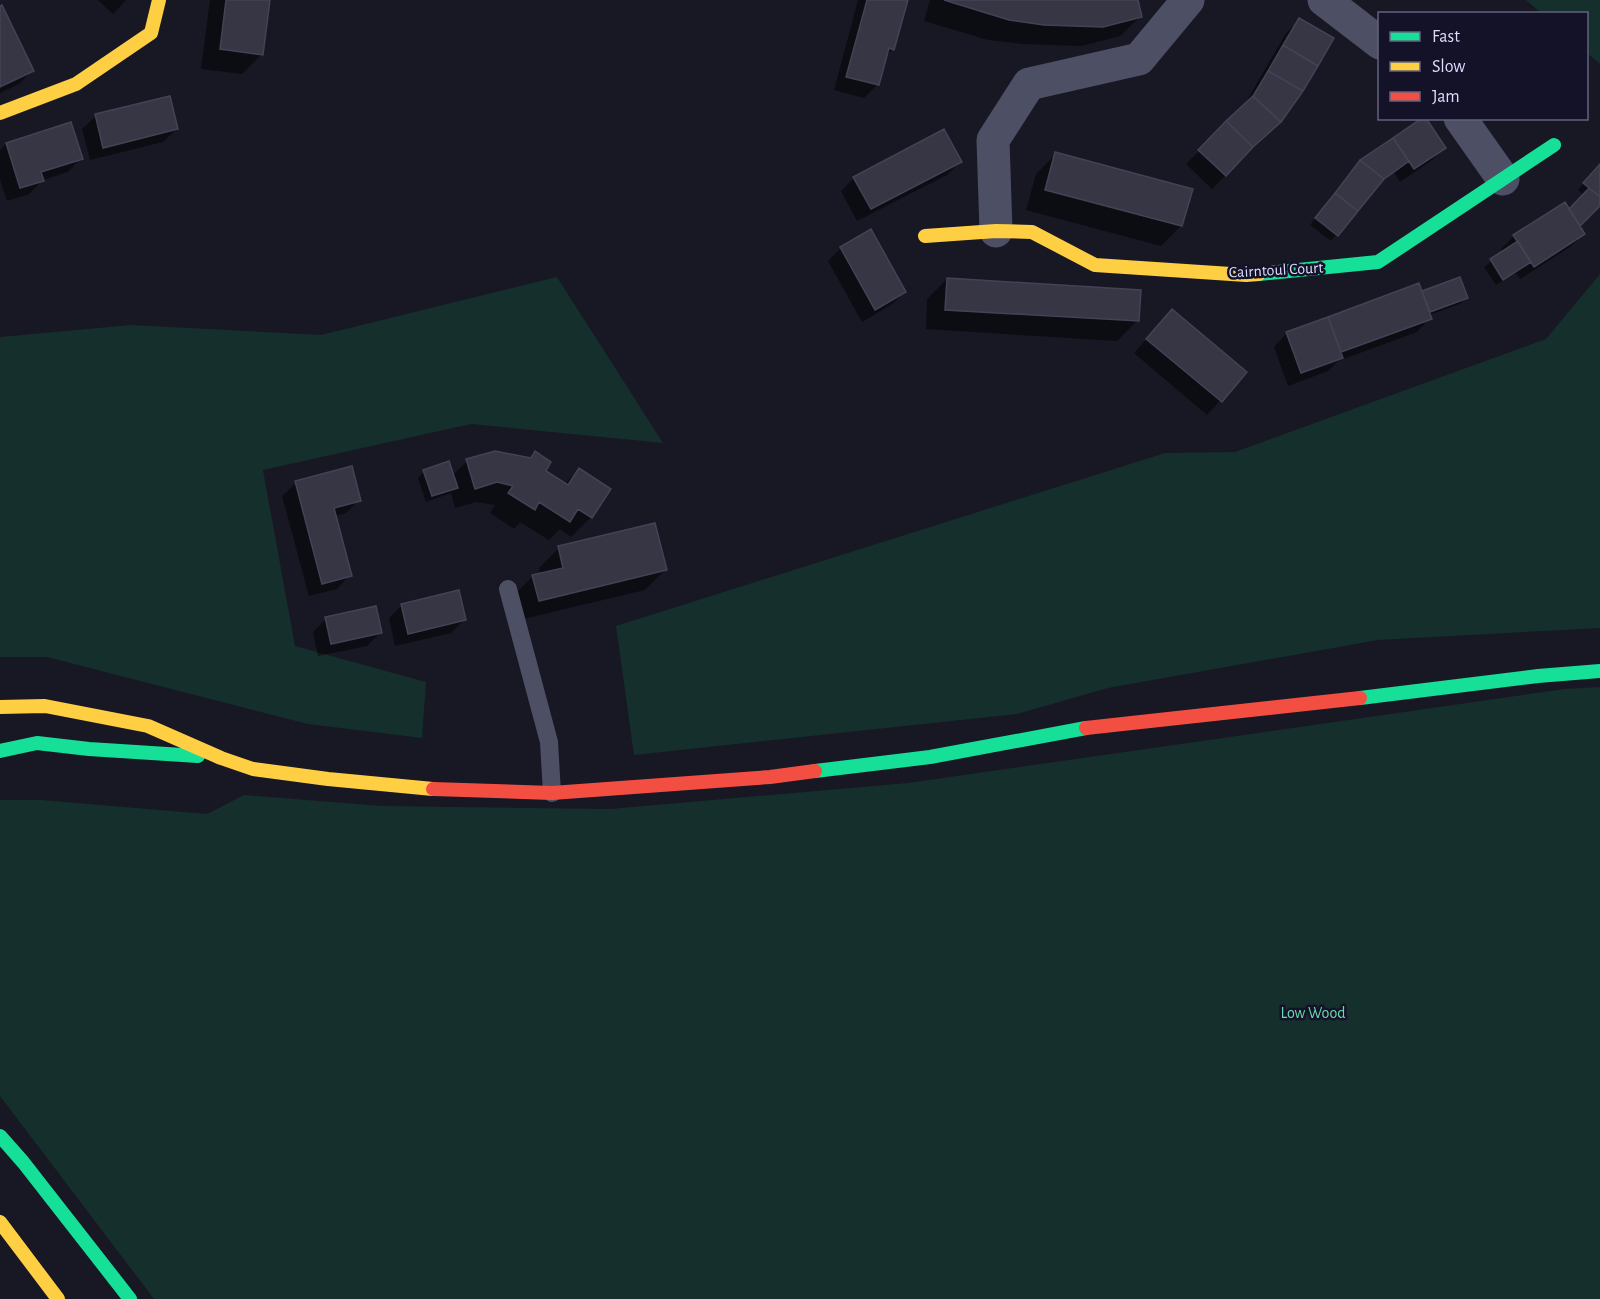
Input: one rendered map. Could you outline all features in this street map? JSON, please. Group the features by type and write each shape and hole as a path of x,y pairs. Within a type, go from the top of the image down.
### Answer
{"main road":[{"path":"0,113 76,84 151,33 159,0"},
{"name":"Cairntoul Court","path":"925,236 996,231 1032,232 1095,265 1246,275 1378,262 1554,145"},
{"path":"0,707 45,706 148,726 221,758 254,769 328,779 448,790 552,793 770,777 930,757 1070,730 1331,702 1538,676 1600,671"},
{"path":"0,751 37,743 221,758"},
{"path":"0,1136 130,1299"},
{"path":"0,1222 58,1299"}],"street":[{"path":"996,231 993,141 1029,84 1139,59 1188,0"},
{"path":"1324,0 1378,41"},
{"path":"1461,120 1503,179"}],"lane":[{"path":"508,589 549,742 552,793"}],"green space":[{"path":"1526,0 1600,0 1600,64 1588,54 1588,12 1540,12"},
{"path":"1600,274 1600,628 1378,640 1108,688 1017,714 634,755 616,626 1165,453 1235,452 1546,339"},
{"path":"557,277 663,443 471,424 263,470 295,646 426,682 422,738 308,724 47,657 0,657 0,337 131,325 321,335"},
{"name":"Low Wood","path":"1600,687 1600,1299 154,1299 0,1096 0,800 41,800 207,814 244,795 382,806 610,809 908,783 1565,689"}],"building":[{"path":"226,0 270,0 263,55 220,49"},
{"path":"867,0 908,0 894,50 889,48 879,85 846,77"},
{"path":"944,0 1138,0 1142,17 1103,27 1044,25 1009,20"},
{"path":"2,5 34,71 0,87 0,6"},
{"path":"1299,18 1334,38 1318,66 1283,45"},
{"path":"1283,45 1318,66 1303,91 1268,71"},
{"path":"1268,71 1303,91 1281,122 1253,96"},
{"path":"170,96 178,129 103,148 95,114"},
{"path":"1253,96 1281,122 1253,147 1226,121"},
{"path":"1419,120 1427,120 1446,148 1414,169 1393,138"},
{"path":"1226,121 1253,147 1226,176 1198,150"},
{"path":"71,122 83,159 41,172 44,181 20,188 6,143"},
{"path":"944,129 962,162 871,209 853,177"},
{"path":"1393,138 1409,161 1384,179 1360,160"},
{"path":"1055,152 1193,189 1182,226 1045,190"},
{"path":"1360,160 1384,179 1358,211 1335,193"},
{"path":"1600,164 1600,197 1583,183"},
{"path":"1589,188 1600,197 1600,206 1580,226 1569,209"},
{"path":"1335,193 1358,211 1338,236 1315,218"},
{"path":"1565,202 1585,234 1534,267 1513,235"},
{"path":"871,229 906,292 875,310 840,247"},
{"path":"1518,241 1531,262 1503,280 1490,259"},
{"path":"1460,277 1468,298 1430,312 1422,291"},
{"path":"947,278 1141,290 1139,321 945,310"},
{"path":"1419,283 1432,319 1341,352 1328,317"},
{"path":"1172,309 1247,372 1222,402 1146,339"},
{"path":"1328,317 1343,358 1301,373 1286,332"},
{"path":"495,451 531,458 535,451 551,462 546,471 568,485 579,468 611,489 592,518 578,509 570,522 539,502 535,510 508,493 513,486 497,482 475,489 466,459"},
{"path":"449,461 458,488 432,496 423,470"},
{"path":"352,466 361,501 334,508 352,576 322,584 295,481"},
{"path":"655,523 667,570 539,601 532,575 563,568 558,546"},
{"path":"459,590 466,620 408,634 401,604"},
{"path":"376,606 382,633 331,644 325,617"}],"traffic: fast":[{"path":"1259,274 1378,262 1554,145"},
{"path":"1360,698 1538,676 1600,671"},
{"path":"815,771 930,757 1086,728"},
{"path":"0,751 37,743 198,756"},
{"path":"0,1136 130,1299"}],"traffic: slow":[{"path":"0,113 76,84 151,33 159,0"},
{"path":"925,236 996,231 1032,232 1095,265 1259,274"},
{"path":"0,707 45,706 148,726 221,758 253,769 433,789"},
{"path":"0,1222 58,1299"}],"traffic: jam":[{"path":"1086,728 1360,698"},
{"path":"433,789 552,793 770,777 815,771"}]}
